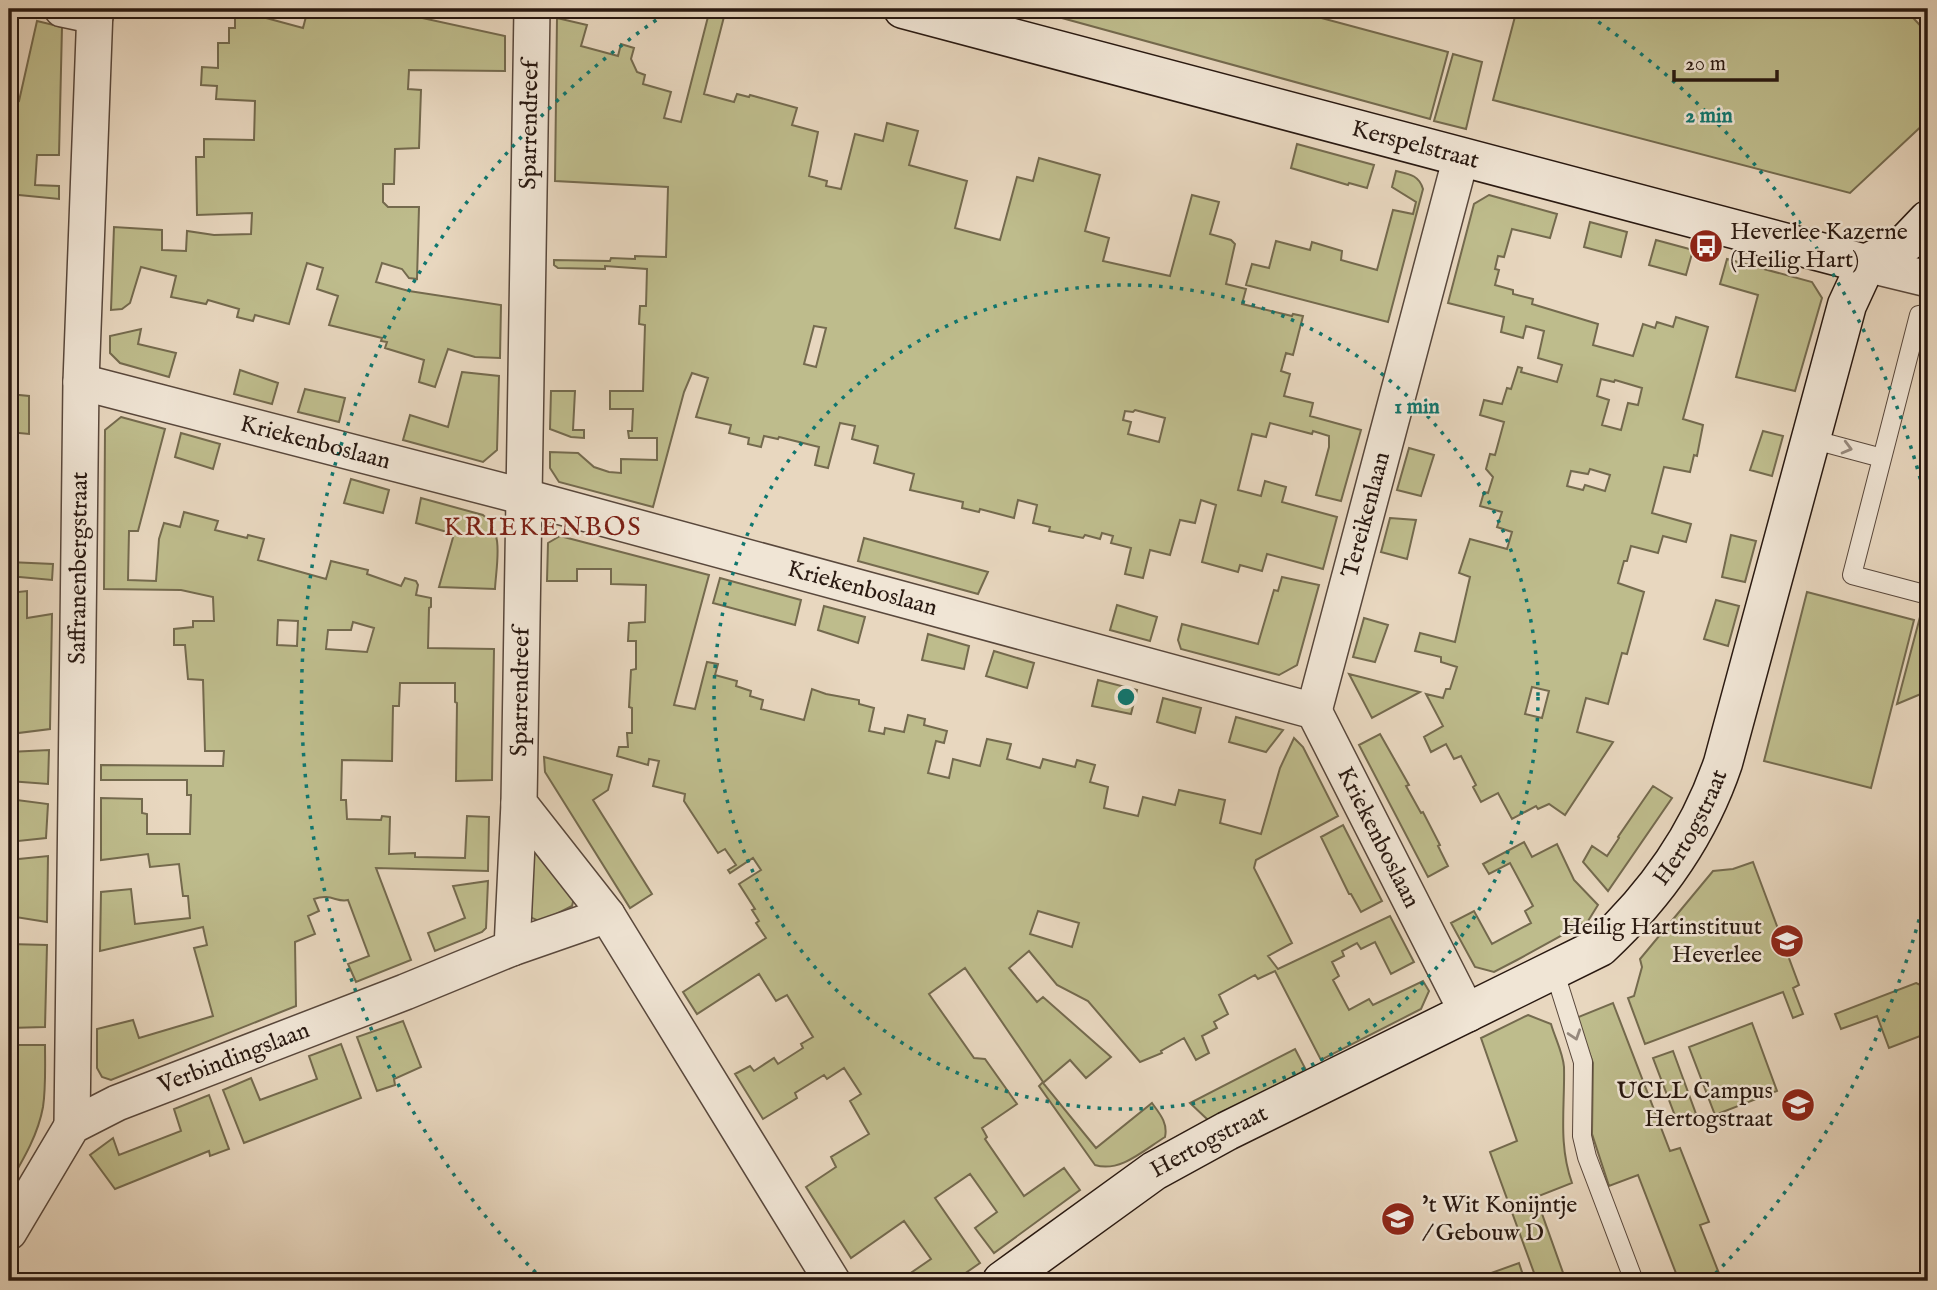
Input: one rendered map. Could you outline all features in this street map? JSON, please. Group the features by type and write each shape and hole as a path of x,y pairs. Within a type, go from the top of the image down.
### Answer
{"street":[{"name":"Sparrendreef","path":"519,803 532,9"},
{"name":"Kerspelstraat","path":"903,9 1928,279"},
{"name":"Saffranenbergstraat","path":"72,1126 84,11"},
{"name":"Tereikenlaan","path":"1314,711 1461,157"},
{"path":"1866,264 1907,242 1928,220"},
{"name":"Hertogstraat","path":"1002,1281 1154,1171 1227,1131 1600,947 1625,924 1680,853 1707,805 1723,763 1847,305 1866,264"},
{"name":"Kriekenboslaan","path":"81,382 525,497 1314,711 1468,1014"},
{"path":"519,803 607,915 832,1281"},
{"path":"512,948 519,803"},
{"name":"Verbindingslaan","path":"72,1126 117,1102 405,992 512,948 607,915"},
{"path":"9,1232 72,1126"}],"lane":[{"path":"1928,314 1919,315 1852,575 1928,595"},
{"path":"1811,439 1882,458"},
{"path":"1554,970 1583,1062 1582,1136 1587,1157 1634,1281"}],"shaded area":[{"path":"235,9 267,9 266,18 303,28 308,9 414,9 413,16 505,36 505,71 409,70 408,89 421,90 419,148 395,149 394,184 383,184 383,202 388,207 419,207 417,279 409,278 402,269 382,263 376,282 409,291 501,305 500,358 475,357 448,349 435,387 419,382 424,360 385,348 387,342 381,341 382,338 329,325 338,296 317,289 323,268 307,263 289,324 255,315 253,321 237,317 239,309 208,300 206,304 171,297 176,276 141,267 130,303 122,309 111,310 114,227 162,230 162,250 186,251 187,231 214,235 251,234 252,213 197,215 196,157 204,157 204,139 254,140 255,101 216,99 217,86 201,85 202,67 218,68 218,43 229,43 229,28 235,28"},
{"path":"710,9 726,9 704,94 734,102 737,94 750,95 797,108 792,125 818,132 809,176 827,181 826,186 841,189 855,134 883,141 887,123 918,131 909,165 967,181 955,228 1000,240 1017,177 1033,181 1039,158 1100,175 1085,231 1109,238 1103,261 1170,276 1192,195 1219,202 1210,234 1231,240 1235,244 1226,284 1246,289 1242,304 1292,316 1303,316 1293,355 1286,353 1281,371 1290,374 1284,396 1313,403 1310,416 1361,430 1341,501 1316,495 1329,447 1329,436 1270,423 1266,437 1252,434 1238,490 1261,496 1265,481 1286,487 1282,502 1337,517 1323,569 1267,554 1262,571 1240,565 1238,572 1202,562 1216,505 1201,500 1195,523 1180,520 1170,555 1150,550 1143,578 1125,574 1131,548 1111,543 1113,536 1102,533 1100,539 1049,531 1050,527 1033,523 1037,505 1018,500 1014,518 980,509 979,512 962,508 963,502 910,490 914,474 874,463 878,446 852,439 855,426 840,423 828,468 815,465 819,447 764,436 761,447 748,444 749,438 729,433 731,425 696,417 708,378 692,373 684,392 653,507 559,482 550,468 550,452 578,453 594,467 621,473 621,459 657,460 657,438 629,438 633,409 610,409 610,391 643,391 645,325 639,324 640,306 646,306 647,269 605,266 605,269 558,268 554,265 554,260 610,261 611,258 635,259 635,256 666,257 668,187 555,181 557,18 587,25 581,46 618,56 621,44 634,48 631,59 637,72 645,75 643,84 671,92 664,118 681,122","holes":["814,326 826,328 816,367 804,364","1135,410 1165,418 1159,442 1128,434 1131,422 1123,420 1125,411"]},
{"path":"1029,9 1288,9 1448,52 1430,119"},
{"path":"1517,9 1905,9 1928,34 1928,120 1850,193 1493,100"},
{"path":"37,21 62,27 59,155 37,155 35,185 59,186 59,199 9,194 9,99 19,101"},
{"path":"1453,54 1482,62 1466,129 1434,121"},
{"path":"1297,144 1374,165 1367,188 1291,168"},
{"path":"1396,171 1416,178 1423,189 1388,322 1246,285 1252,264 1269,268 1276,241 1310,250 1312,242 1342,251 1341,260 1377,270 1393,210 1413,214 1416,202 1392,187"},
{"path":"1489,195 1557,214 1550,238 1512,229 1504,257 1498,256 1495,269 1499,270 1495,285 1513,290 1513,294 1533,299 1532,304 1598,324 1593,345 1633,356 1643,324 1655,328 1657,322 1673,327 1676,317 1708,327 1683,419 1703,425 1697,456 1694,455 1690,472 1664,467 1652,513 1691,524 1686,542 1663,536 1658,553 1631,546 1627,561 1624,561 1618,583 1644,592 1627,654 1622,653 1608,704 1586,698 1577,732 1613,742 1565,815 1549,804 1538,809 1536,806 1512,819 1498,793 1481,802 1473,787 1476,785 1461,756 1454,759 1446,744 1431,752 1424,737 1443,726 1426,694 1443,698 1446,689 1450,689 1457,667 1441,662 1441,657 1415,651 1420,633 1455,642 1470,577 1459,573 1470,539 1507,549 1512,532 1497,527 1502,512 1480,506 1493,477 1486,469 1490,454 1495,455 1504,422 1480,415 1484,400 1502,404 1507,388 1511,389 1518,367 1522,368 1521,372 1557,382 1562,365 1538,358 1544,331 1526,326 1523,338 1501,332 1504,317 1448,303 1474,204","holes":["1601,379 1642,388 1638,405 1628,403 1621,430 1602,425 1609,400 1597,396","1590,469 1610,475 1605,491 1585,485 1583,490 1567,486 1571,471 1588,474","1532,687 1549,691 1542,718 1525,714"]},
{"path":"1590,222 1627,232 1621,257 1584,247"},
{"path":"1656,240 1693,250 1686,275 1649,265"},
{"path":"1727,259 1812,282 1822,298 1795,391 1736,377 1758,295 1720,284"},
{"path":"141,329 138,344 176,353 169,377 120,363 110,353 110,336"},
{"path":"240,370 278,383 272,404 234,394"},
{"path":"462,372 499,376 497,450 483,462 403,440 410,415 448,427"},
{"path":"305,389 345,398 339,422 298,412"},
{"path":"551,391 575,391 573,430 584,430 584,438 571,437 550,429"},
{"path":"9,394 29,396 29,434 9,432"},
{"path":"121,417 165,429 138,531 129,531 128,580 156,581 159,539 164,523 180,527 184,512 218,521 215,530 264,539 258,560 326,579 331,561 368,570 367,574 401,586 405,578 416,581 416,595 431,598 428,648 494,649 492,780 456,781 455,683 400,683 399,706 393,706 392,761 342,760 341,800 346,800 347,819 381,820 382,816 390,817 389,854 415,853 415,857 465,858 467,816 489,817 488,871 376,868 411,960 356,982 348,964 369,956 348,900 325,897 314,899 319,911 308,916 315,934 295,942 296,1006 111,1080 102,1077 97,1068 97,1029 133,1020 139,1038 213,1016 194,948 207,945 203,927 100,951 101,892 131,889 135,924 190,918 188,896 183,896 179,864 150,867 148,854 101,860 101,798 142,799 142,813 147,814 147,834 190,834 191,795 187,795 187,780 101,780 101,765 223,766 224,751 205,751 203,680 188,679 185,645 174,645 174,629 193,627 193,621 214,621 213,597 181,590 104,589 105,430","holes":["278,620 298,621 297,646 277,645","353,622 374,628 367,652 326,649 328,630 351,630"]},
{"path":"1763,431 1783,436 1772,476 1750,470"},
{"path":"181,433 220,444 213,469 175,457"},
{"path":"1409,448 1434,455 1421,496 1397,490"},
{"path":"351,479 389,490 383,513 344,503"},
{"path":"421,498 483,515 490,522 498,549 495,589 439,587 454,534 416,523"},
{"path":"1390,518 1416,520 1407,559 1381,552"},
{"path":"1731,535 1756,541 1745,582 1722,577"},
{"path":"560,536 709,575 674,705 695,709 707,662 718,664 715,675 737,681 736,686 751,691 750,696 763,700 761,709 804,720 812,689 859,700 859,704 874,708 869,731 884,734 885,728 904,732 908,715 925,719 924,725 947,731 944,743 936,741 928,773 949,778 953,759 980,766 987,739 1011,744 1007,759 1040,768 1043,759 1075,767 1077,760 1095,765 1090,782 1108,787 1104,808 1138,816 1143,797 1175,805 1179,790 1225,800 1220,823 1261,834 1280,768 1294,738 1303,747 1338,816 1256,860 1254,868 1292,943 1268,956 1278,969 1390,916 1414,962 1391,974 1375,942 1361,949 1357,943 1342,951 1344,956 1332,962 1339,976 1333,980 1349,1010 1369,999 1373,1005 1423,981 1429,991 1421,1009 1321,1060 1275,971 1258,979 1255,975 1219,995 1228,1014 1214,1022 1217,1028 1202,1036 1209,1053 1196,1060 1184,1038 1161,1051 1162,1053 1140,1062 1088,1001 1057,985 1029,951 1009,968 1037,1002 1043,997 1111,1057 1086,1078 1070,1060 1043,1083 1096,1148 1152,1103 1164,1123 1165,1137 1132,1159 1104,1167 1095,1165 1039,1086 1043,1082 965,968 929,994 974,1058 985,1059 1017,1104 982,1128 987,1137 985,1139 1024,1196 1064,1168 1080,1190 994,1253 975,1228 997,1212 970,1174 935,1198 980,1263 954,1281 899,1281 931,1259 904,1221 851,1258 806,1187 836,1167 831,1157 869,1134 850,1101 861,1094 844,1068 827,1079 824,1075 795,1093 797,1098 763,1119 735,1074 750,1066 754,1071 774,1058 778,1064 803,1048 801,1044 813,1037 787,995 776,1001 759,974 697,1014 683,992 766,938 756,923 759,921 752,910 755,909 739,884 761,870 753,858 730,873 728,870 736,865 725,849 718,853 684,801 685,794 653,786 659,761 649,759 648,765 617,756 619,747 628,747 627,733 632,733 632,708 629,707 631,670 636,669 636,641 628,641 629,623 645,622 646,585 611,584 611,569 577,569 577,581 547,581 548,543","holes":["1038,911 1079,923 1072,947 1030,934"]},
{"path":"864,538 988,572 978,594 858,561"},
{"path":"9,562 53,564 52,580 9,576"},
{"path":"1282,577 1319,585 1297,665 1279,675 1181,649 1178,640 1182,624 1258,644 1274,590 1278,591"},
{"path":"720,578 801,600 795,625 713,603"},
{"path":"27,591 27,618 52,614 50,729 10,734 9,593"},
{"path":"1807,592 1914,620 1871,788 1764,761"},
{"path":"1716,600 1739,606 1728,646 1704,639"},
{"path":"1117,605 1157,617 1150,641 1110,630"},
{"path":"824,606 865,617 858,643 818,630"},
{"path":"1920,617 1928,619 1928,691 1897,704"},
{"path":"1364,618 1388,625 1375,662 1353,657"},
{"path":"928,634 969,646 964,669 922,660"},
{"path":"994,651 1034,663 1027,688 986,676"},
{"path":"1349,674 1420,692 1372,718"},
{"path":"1098,680 1137,690 1131,714 1092,706"},
{"path":"1163,698 1201,708 1195,733 1157,722"},
{"path":"1236,717 1283,730 1266,752 1229,742"},
{"path":"1380,734 1440,845 1438,846 1448,866 1428,877 1359,745"},
{"path":"49,750 48,784 9,781 9,752"},
{"path":"544,757 612,775 608,790 593,800 652,894 630,908 545,772"},
{"path":"1653,786 1672,798 1608,891 1583,862 1592,846 1607,856"},
{"path":"9,799 48,804 46,838 9,842"},
{"path":"1343,825 1382,901 1361,912 1349,894 1321,837"},
{"path":"1524,842 1532,857 1557,844 1574,880 1598,905 1588,921 1494,972 1475,967 1451,923 1474,911 1492,944 1531,923 1525,911 1533,906 1510,863 1489,874 1483,864"},
{"path":"535,852 574,898 572,906 541,922 528,913 531,856"},
{"path":"48,856 47,922 9,916 9,860"},
{"path":"1753,862 1799,985 1793,988 1803,1014 1793,1018 1783,992 1645,1044 1628,998 1634,996 1642,967 1640,959 1713,871 1733,869"},
{"path":"488,881 486,928 435,951 428,933 465,918 453,886"},
{"path":"9,944 47,945 45,1027 9,1028"},
{"path":"1916,983 1927,988 1928,992 1928,1033 1889,1048 1877,1016 1841,1029 1835,1014"},
{"path":"1613,1003 1670,1151 1680,1148 1709,1222 1700,1225 1722,1281 1679,1281 1638,1175 1609,1186 1592,1134 1593,1063 1576,1018"},
{"path":"1528,1015 1551,1024 1563,1062 1565,1154 1572,1183 1536,1197 1566,1281 1537,1281 1490,1152 1517,1141 1481,1038"},
{"path":"403,1021 421,1067 394,1079 395,1085 377,1091 357,1037"},
{"path":"1752,1023 1777,1091 1715,1115 1689,1047"},
{"path":"341,1044 361,1098 244,1143 223,1090 251,1078 260,1100 317,1079 309,1056"},
{"path":"9,1045 45,1045 45,1092 38,1127 9,1184"},
{"path":"1295,1049 1306,1070 1208,1120 1190,1103"},
{"path":"1673,1051 1696,1114 1677,1121 1653,1058"},
{"path":"209,1095 229,1149 210,1156 209,1151 115,1189 90,1155 113,1138 119,1155 181,1131 174,1109"},
{"path":"1519,1263 1525,1281 1469,1281"}],"place":[{"name":"Heverlee Kazerne (Heilig Hart)","path":"1706,246"},
{"name":"Heilig Hartinstituut Heverlee","path":"1787,941"},
{"name":"UCLL Campus Hertogstraat","path":"1798,1105"},
{"name":"'t Wit Konijntje / Gebouw D","path":"1398,1219"}],"district":[{"name":"KRIEKENBOS","path":"543,527"}]}
